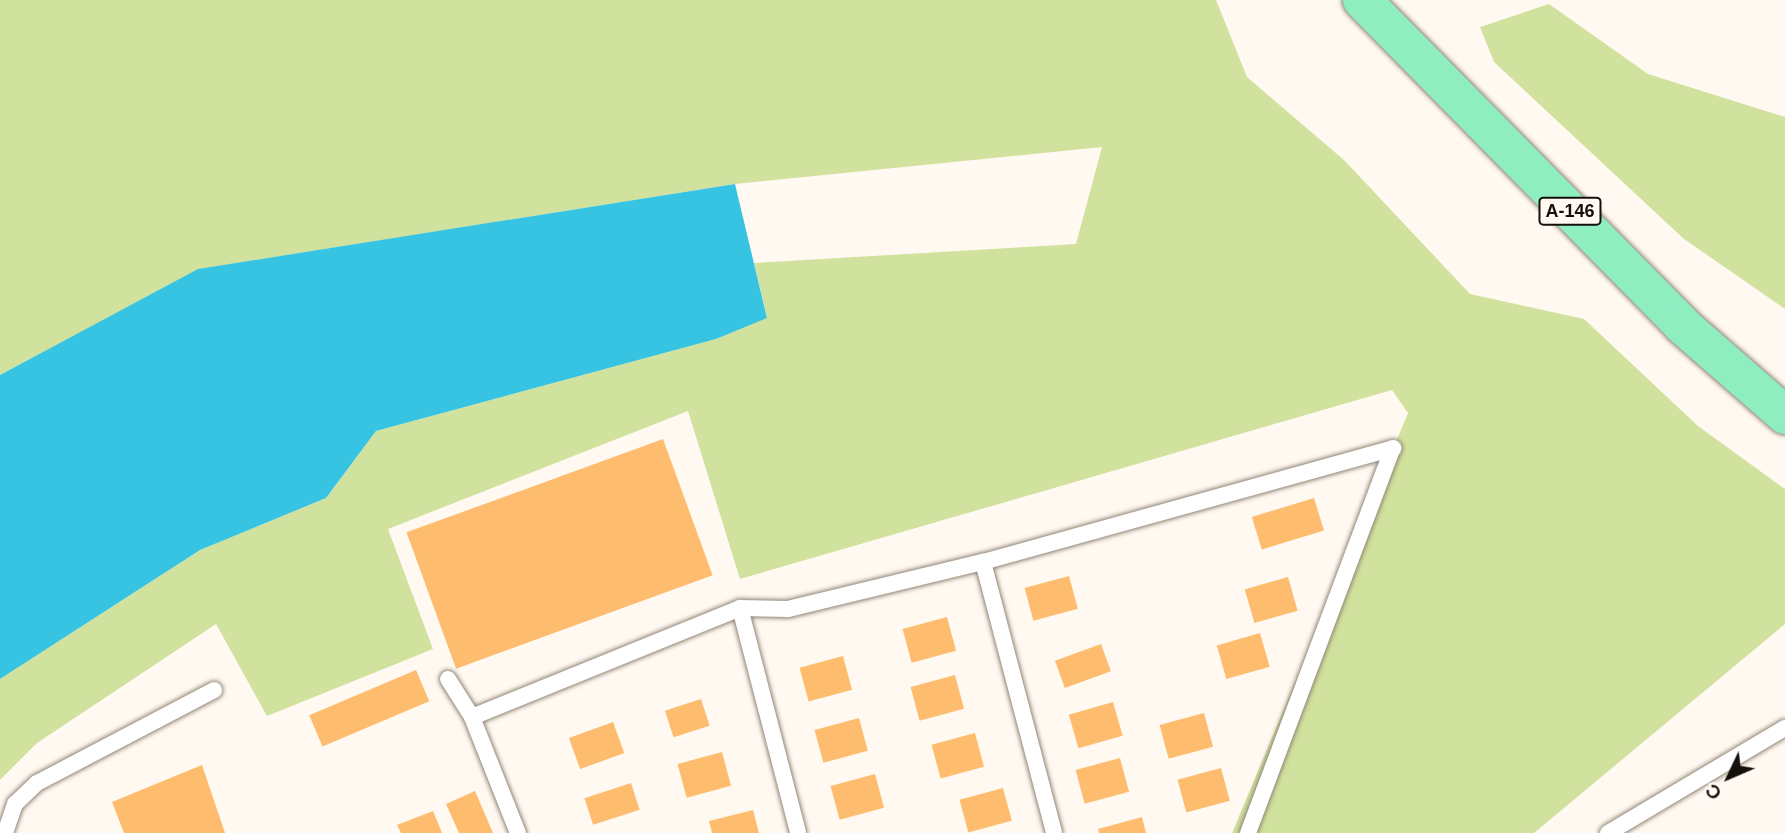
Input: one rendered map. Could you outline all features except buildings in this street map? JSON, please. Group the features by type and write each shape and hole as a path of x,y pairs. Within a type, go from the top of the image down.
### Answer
{"highway":[{"name":"А-146","path":"1362,0 1682,325 1785,415"}],"lane":[{"path":"472,717 740,608 788,609 983,562 1393,448 1248,833"},
{"path":"983,562 1054,833"},
{"path":"740,608 798,833"},
{"path":"448,679 472,717 518,833"},
{"path":"5,833 15,804 37,783 214,690"},
{"path":"1608,833 1785,728"}],"green space":[{"path":"0,0 1216,0 1247,77 1344,160 1470,294 1584,319 1698,426 1785,489 1785,624 1534,833 1232,833 1408,413 1392,390 740,579 688,411 388,529 433,649 267,716 216,624 37,743 0,780 0,679 200,550 326,498 376,431 716,339 767,317 754,263 1076,244 1102,147 735,184 199,269 0,375"},
{"path":"1549,4 1648,74 1785,117 1785,309 1684,239 1494,62 1480,27"}],"water":[{"path":"735,184 767,318 716,339 376,431 326,498 200,550 0,679 0,375 198,269"}]}
